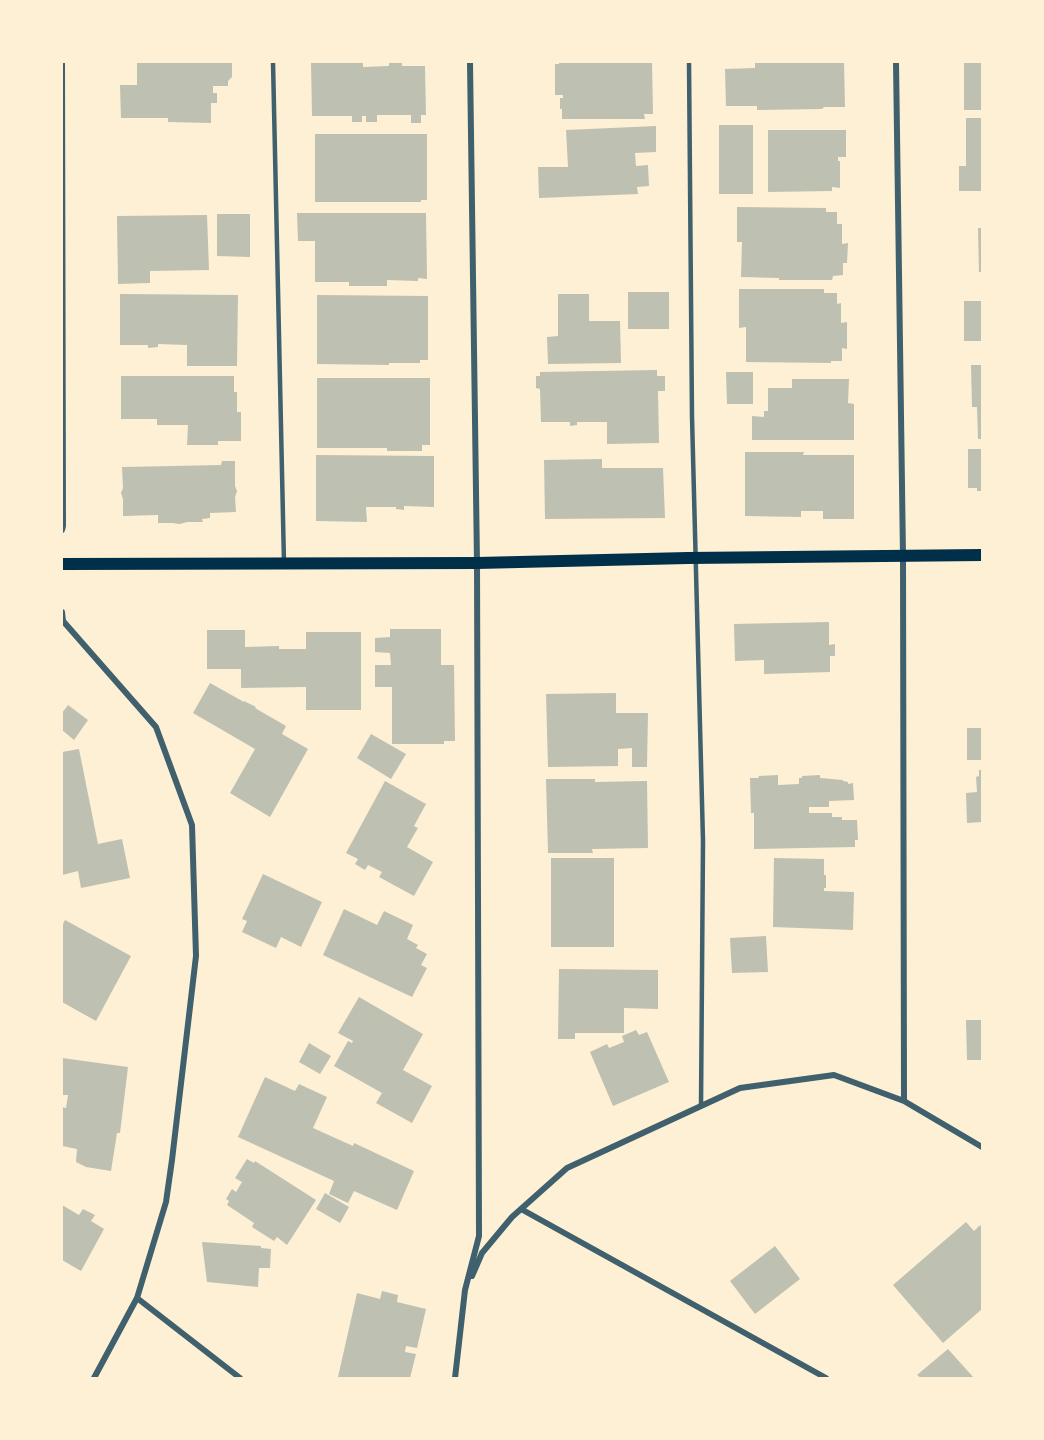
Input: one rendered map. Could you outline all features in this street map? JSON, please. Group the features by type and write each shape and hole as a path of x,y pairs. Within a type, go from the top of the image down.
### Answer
{"main road":[{"path":"62,564 477,563 982,555"}],"street":[{"path":"62,62 62,530"},
{"path":"455,1378 465,1290 479,1236 477,563 470,62"},
{"path":"896,62 903,556 904,1101"},
{"path":"62,612 63,621 156,727 192,825 196,956 166,1202 137,1298 94,1378"},
{"path":"465,1290 482,1253 512,1217 567,1168 740,1088 834,1075 904,1101 982,1147"},
{"path":"521,1209 826,1378"},
{"path":"137,1298 240,1378"}],"lane":[{"path":"273,62 284,563"},
{"path":"689,62 692,417 703,841 701,1106"}],"building":[{"path":"137,62 232,62 232,77 228,81 228,86 213,86 213,93 217,93 217,103 211,103 211,123 168,122 168,118 121,118 120,85 137,85"},
{"path":"311,62 363,62 363,67 389,66 389,63 402,62 402,66 425,66 426,115 421,115 421,123 411,123 411,115 377,115 377,122 366,122 366,116 362,116 362,122 352,122 352,116 312,116"},
{"path":"559,62 652,62 653,114 644,114 645,119 562,119 560,98 563,98 563,95 555,95 555,64"},
{"path":"755,62 844,62 845,107 757,110 757,106 726,106 725,69 755,68"},
{"path":"982,62 982,110 964,110 964,63"},
{"path":"966,118 982,118 982,191 959,191 959,166 966,166"},
{"path":"719,125 753,125 753,194 719,194"},
{"path":"656,126 656,152 635,153 636,166 648,165 649,186 637,187 638,194 539,198 538,167 568,167 566,130"},
{"path":"768,130 846,130 846,157 838,157 840,188 832,187 832,191 768,192"},
{"path":"315,134 427,134 427,200 421,200 421,202 315,202"},
{"path":"737,207 826,208 826,212 837,212 837,224 842,224 842,244 848,243 847,263 843,263 843,275 833,276 832,280 741,277 742,242 737,242"},
{"path":"297,213 426,213 427,279 387,280 387,286 349,286 349,282 315,282 315,241 298,241"},
{"path":"217,214 250,214 250,257 217,256"},
{"path":"207,215 209,270 150,271 150,283 118,284 117,216"},
{"path":"978,228 982,228 982,272 979,272"},
{"path":"739,289 824,289 824,293 837,293 837,304 841,303 841,323 847,322 847,349 842,348 842,361 831,361 831,363 746,362 746,327 739,328"},
{"path":"628,292 669,292 669,329 628,329"},
{"path":"120,294 238,295 237,366 187,366 187,345 158,344 158,347 148,348 148,345 120,345"},
{"path":"558,294 589,294 589,321 620,321 621,363 548,364 547,337 558,336"},
{"path":"317,295 428,296 428,360 420,360 420,363 389,363 389,365 317,364"},
{"path":"964,301 982,301 982,341 964,341"},
{"path":"971,365 982,365 982,439 978,439 977,407 972,407"},
{"path":"657,370 657,376 665,376 665,391 658,391 659,443 607,444 607,422 577,422 577,425 570,426 570,422 541,422 540,389 536,388 536,376 540,376 540,372"},
{"path":"726,372 753,372 753,404 727,404"},
{"path":"121,376 234,376 237,412 241,412 241,441 218,441 218,445 187,445 188,425 157,425 157,419 121,419"},
{"path":"317,378 430,378 430,445 422,445 422,451 387,451 387,448 317,448"},
{"path":"792,379 849,379 848,403 854,404 854,440 752,440 752,416 764,417 764,411 768,411 768,388 792,388"},
{"path":"968,449 982,449 982,491 977,491 977,488 968,488"},
{"path":"745,452 854,455 854,519 823,519 823,511 801,511 801,517 745,516"},
{"path":"316,455 434,456 434,507 404,506 404,510 396,509 396,507 366,507 367,522 316,521"},
{"path":"602,459 602,468 663,468 665,518 545,519 544,460"},
{"path":"222,461 235,461 236,512 210,513 210,518 202,519 203,522 180,524 158,523 158,515 123,516 122,467 221,465"},
{"path":"829,622 829,645 835,644 835,656 830,656 830,672 764,674 764,660 735,661 734,624"},
{"path":"390,629 441,629 441,665 454,665 455,741 444,741 444,744 392,744 392,687 375,687 375,665 391,665 390,653 375,652 375,638 390,637"},
{"path":"207,630 245,630 245,647 279,646 279,649 306,649 306,632 361,632 361,710 306,710 306,687 241,688 241,669 207,669"},
{"path":"210,683 286,726 282,734 308,749 270,817 230,793 255,749 193,713"},
{"path":"616,693 616,713 648,713 647,767 632,767 632,748 618,749 618,766 548,767 546,694"},
{"path":"68,705 88,720 74,740 62,730 62,713"},
{"path":"967,728 982,728 982,760 967,760"},
{"path":"371,734 406,754 391,779 357,758"},
{"path":"79,749 98,844 122,839 130,878 81,888 78,871 62,875 62,752"},
{"path":"979,770 982,770 982,822 967,823 966,793 977,792 976,777 979,776"},
{"path":"778,775 778,785 799,784 799,778 802,776 820,775 820,778 853,783 854,800 829,801 829,807 809,807 809,813 832,813 832,817 842,817 842,820 857,820 858,840 855,840 855,847 754,849 754,813 751,813 750,778"},
{"path":"546,779 595,779 595,782 647,781 648,848 592,849 593,853 548,853"},
{"path":"385,781 426,804 414,826 418,828 407,847 433,862 414,896 379,877 382,872 368,865 365,870 355,864 358,859 346,853"},
{"path":"551,858 614,858 614,947 551,947"},
{"path":"774,858 824,859 826,888 824,891 854,892 853,930 773,927"},
{"path":"263,874 322,902 301,947 281,937 276,948 242,932 247,921 242,919"},
{"path":"344,909 377,925 384,911 413,925 407,939 427,954 421,965 427,968 412,997 323,955"},
{"path":"65,920 131,956 96,1021 62,1002 62,926"},
{"path":"766,936 768,972 732,973 730,938"},
{"path":"559,969 658,970 658,1009 624,1008 624,1033 575,1033 575,1039 558,1039"},
{"path":"359,997 423,1034 403,1070 432,1086 412,1123 376,1103 382,1093 334,1066 348,1041 352,1043 353,1041 338,1033"},
{"path":"966,1020 982,1020 982,1060 967,1060"},
{"path":"636,1030 639,1035 647,1032 669,1082 613,1106 590,1052 607,1044 609,1048 624,1042 622,1036"},
{"path":"309,1043 331,1056 320,1074 299,1062"},
{"path":"62,1058 128,1067 120,1133 117,1133 111,1171 86,1167 76,1162 77,1149 62,1146 62,1107 66,1108 68,1095 62,1095"},
{"path":"265,1077 295,1091 299,1084 327,1097 313,1128 353,1146 354,1143 414,1171 397,1210 354,1191 348,1203 329,1194 334,1181 238,1137"},
{"path":"247,1159 254,1163 255,1161 316,1200 287,1245 277,1237 274,1241 252,1227 254,1223 227,1205 229,1201 226,1199 232,1189 236,1192 242,1182 235,1178"},
{"path":"325,1193 349,1207 340,1223 316,1209"},
{"path":"62,1205 79,1215 83,1209 95,1215 91,1221 104,1229 81,1271 62,1260"},
{"path":"966,1222 974,1231 980,1225 982,1228 982,1309 943,1343 893,1285"},
{"path":"202,1242 261,1246 261,1248 271,1249 270,1268 259,1268 258,1287 207,1282"},
{"path":"775,1246 800,1279 755,1314 730,1281"},
{"path":"382,1291 398,1295 397,1302 426,1309 417,1348 406,1346 405,1352 416,1354 410,1378 338,1377 357,1293 380,1299"},
{"path":"948,1349 974,1378 921,1378 917,1375"}]}
